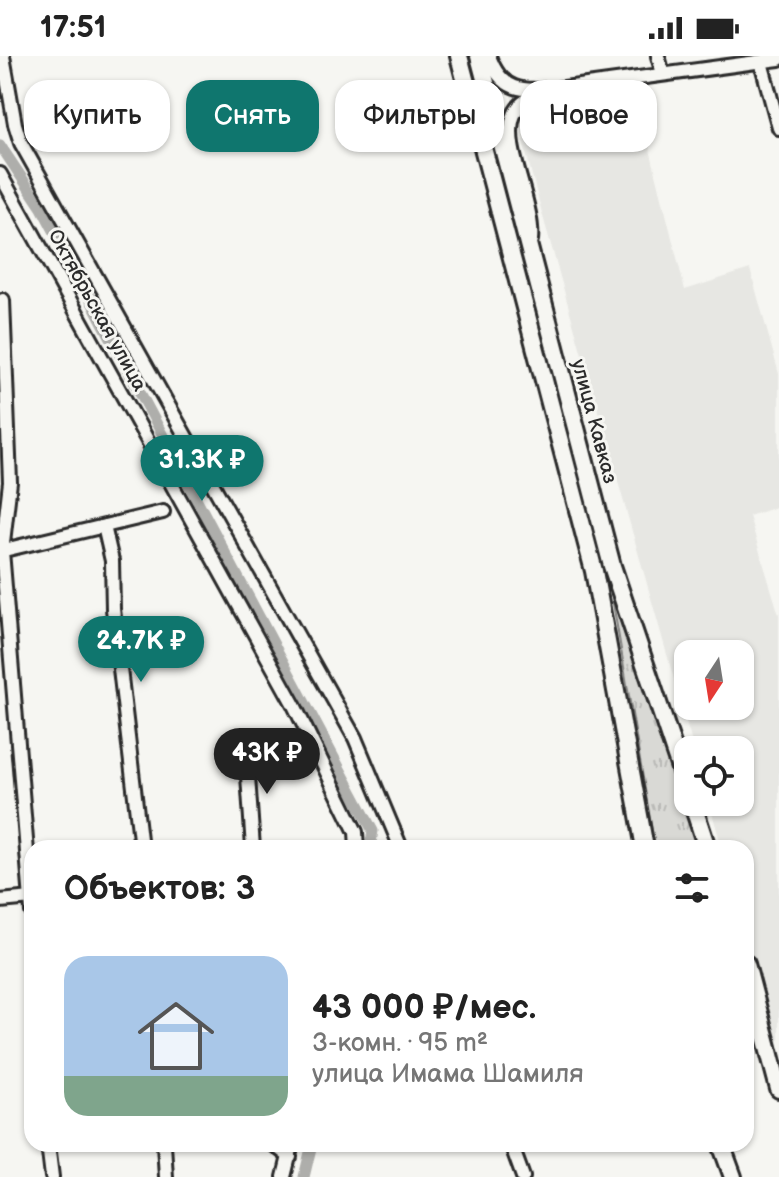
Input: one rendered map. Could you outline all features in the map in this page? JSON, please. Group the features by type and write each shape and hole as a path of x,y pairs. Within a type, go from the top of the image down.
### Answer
{"highway":[{"name":"улица Кавказ","path":"459,56 594,571 644,840"},
{"name":"улица Кавказ","path":"479,56 612,566 674,750"},
{"path":"697,816 704,840"},
{"path":"754,994 779,1089"},
{"path":"754,1028 779,1100"},
{"path":"724,1152 733,1177"}],"street":[{"path":"3,56 21,143 355,738 398,840"},
{"path":"489,56 497,74 513,87 520,88"},
{"path":"658,56 663,74"},
{"path":"613,80 779,59"},
{"path":"761,62 779,128"},
{"path":"520,106 513,116 512,142 531,224 530,251"},
{"name":"Октябрьская улица","path":"0,174 294,705 356,832 356,840"},
{"path":"3,300 10,482 1,551 27,840"},
{"path":"1,551 163,512"},
{"path":"104,526 112,561 113,609 140,840"},
{"path":"246,747 252,840"},
{"path":"0,901 24,899"},
{"path":"49,1152 52,1177"},
{"path":"164,1152 166,1177"},
{"path":"284,1177 290,1152"},
{"path":"514,1152 523,1177"}],"shaded area":[{"path":"520,95 520,130 511,96"},
{"path":"526,152 651,152 685,290 750,269 779,374 779,506 749,516 779,615 779,1051 754,963 754,840 720,840 713,816 754,816 754,736 690,736 686,720 754,720 754,640 674,640 674,679"}],"green space":[{"path":"612,597 674,778 674,816 687,816 695,840 654,840"}],"waterway":[{"path":"0,145 42,208 373,831 371,840"},
{"path":"304,1177 310,1152"}]}
